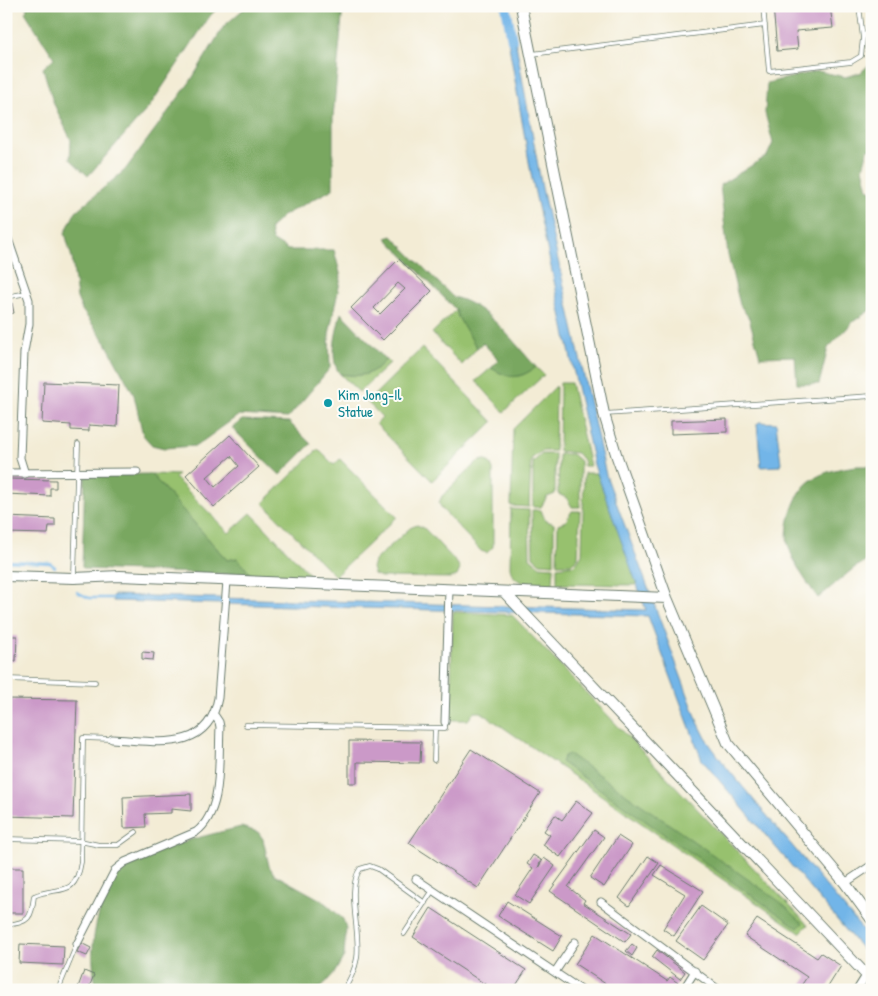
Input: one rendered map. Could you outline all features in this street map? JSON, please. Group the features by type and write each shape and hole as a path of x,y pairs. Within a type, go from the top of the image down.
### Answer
{"street":[{"path":"520,6 604,414 617,457 668,598 728,742 845,883 872,920"},
{"path":"6,233 27,293 29,324 24,352 20,458 25,474"},
{"path":"6,473 137,472"},
{"path":"6,576 74,578 120,576 668,598"},
{"path":"112,740 184,740 196,735 215,716 227,580"},
{"path":"445,722 449,589"},
{"path":"504,592 870,972 857,990"},
{"path":"77,944 115,870 125,862 196,832 206,825 212,815 216,800 220,722 215,716"},
{"path":"845,883 872,865"},
{"path":"416,879 581,990"},
{"path":"601,902 719,990"},
{"path":"555,972 575,942"},
{"path":"683,990 695,972"}],"lane":[{"path":"763,6 769,71 850,62 861,56 863,38 859,6"},
{"path":"529,55 765,26"},
{"path":"863,38 872,28"},
{"path":"6,297 27,293"},
{"path":"604,414 872,396"},
{"path":"74,578 75,472 78,444"},
{"path":"6,679 95,682"},
{"path":"246,725 445,728 445,722"},
{"path":"434,760 435,728"},
{"path":"6,925 23,923 28,919 31,914 34,896 62,891 73,883 80,868 83,738 112,740"},
{"path":"6,839 80,841 98,845 118,845 136,832"},
{"path":"344,990 353,975 357,957 354,884 360,870 370,866 378,869 425,903"},
{"path":"404,934 433,890"},
{"path":"58,990 77,944"}],"green space":[{"path":"26,6 220,6 210,16 149,107 88,176 70,159 71,140 53,102 43,68 54,58 25,12 27,10"},
{"path":"247,6 343,6 333,118 333,189 284,215 270,228 272,240 288,250 334,250 341,277 329,334 330,368 288,418 239,415 196,446 164,448 152,445 143,435 134,395 106,343 82,310 77,298 72,258 65,233 76,211 125,170 190,82 224,26"},
{"path":"872,58 872,149 868,149 863,168 868,189 872,191 872,309 854,321 828,348 819,384 797,384 795,356 760,357 749,318 740,305 728,255 720,185 767,156 773,143 765,113 767,83 818,71 845,77 860,73 871,63"},
{"path":"392,236 453,297 466,301 489,316 536,367 519,376 509,376 491,368 499,360 483,343 477,348 458,317 456,310 386,238"},
{"path":"456,310 458,317 477,348 462,365 432,333"},
{"path":"341,313 386,360 366,374 340,374 336,368 334,344"},
{"path":"422,348 493,422 432,481 376,424 382,417 367,402"},
{"path":"386,360 390,363 359,392 340,374 365,374"},
{"path":"536,367 544,375 504,412 476,381 491,368 509,376 519,376"},
{"path":"560,383 571,383 590,466 584,466 583,460 577,453 559,451"},
{"path":"556,386 555,451 542,451 531,459 529,507 511,506 513,429"},
{"path":"242,420 289,422 311,444 280,475 232,428"},
{"path":"318,449 334,465 340,459 397,517 335,576 263,503"},
{"path":"542,454 555,454 555,494 547,497 541,507 533,507 533,462"},
{"path":"559,454 572,454 580,461 580,507 572,507 567,498 558,494"},
{"path":"484,460 490,463 493,470 493,547 487,553 481,551 442,509 439,503 442,496 477,462"},
{"path":"857,466 872,466 872,558 854,568 818,598 797,566 788,544 789,519 795,501 810,481 827,472"},
{"path":"584,473 597,473 637,583 635,585 557,584 557,567 575,565 582,554"},
{"path":"151,474 178,475 175,478 229,533 251,513 312,577 251,575 237,558 227,560"},
{"path":"151,474 227,560 237,558 251,575 86,569 82,567 85,477 90,475"},
{"path":"511,509 529,510 530,558 540,566 554,567 553,584 521,582 512,574 510,568"},
{"path":"532,510 541,510 545,520 554,524 554,564 540,563 533,557"},
{"path":"572,511 580,511 578,558 571,564 557,564 558,524 566,521"},
{"path":"417,525 424,528 457,563 460,569 457,576 450,578 381,577 374,574 372,568 374,561 410,528"},
{"path":"453,612 512,615 808,925 800,933 481,712 474,712 468,720 450,720"},
{"path":"569,754 779,901 803,923 798,928 561,762 564,756"},
{"path":"241,827 258,832 263,839 269,866 274,874 323,901 343,919 346,928 344,956 335,972 319,990 147,990 146,986 139,990 97,990 93,961 94,933 106,891 120,870 159,849"}],"water":[{"path":"513,27 542,188 606,475 698,722 708,742 727,768 872,941 872,961 702,760 648,616 113,601 113,595 646,610 594,465 532,179 506,28"},
{"path":"759,422 776,423 781,463 779,466 761,467 757,424"}],"building":[{"path":"773,6 792,6 792,9 830,6 833,28 796,31 798,49 777,51"},
{"path":"399,259 432,291 383,340 351,308","holes":["398,283 405,289 380,314 374,308"]},
{"path":"12,303 14,313 6,315 6,304"},
{"path":"44,382 119,385 117,427 89,425 89,431 71,430 71,425 42,423"},
{"path":"727,419 727,432 671,434 671,421"},
{"path":"230,435 259,467 214,507 186,475","holes":["231,456 239,466 215,487 207,477"]},
{"path":"6,479 56,480 56,488 50,488 50,496 6,494"},
{"path":"6,517 55,519 55,526 49,526 48,534 6,533"},
{"path":"6,636 17,636 16,661 6,660"},
{"path":"142,652 154,653 153,660 142,659"},
{"path":"6,699 77,700 73,818 6,816"},
{"path":"349,741 421,742 420,763 357,762 357,783 349,783"},
{"path":"471,749 540,793 478,888 409,843"},
{"path":"191,794 191,811 171,809 171,813 145,814 146,827 124,828 123,797"},
{"path":"576,801 593,813 560,857 543,845 550,835 544,831 555,815 562,820"},
{"path":"594,830 604,837 568,887 585,900 583,903 631,934 625,942 550,891"},
{"path":"618,836 632,845 604,887 590,878"},
{"path":"533,855 541,860 538,868 544,858 555,866 529,904 515,895 533,868 527,864"},
{"path":"648,856 659,863 629,906 619,898"},
{"path":"661,865 703,891 674,936 663,929 685,894 654,875"},
{"path":"6,868 23,868 23,913 6,913"},
{"path":"507,901 562,936 553,951 498,916"},
{"path":"701,906 728,925 703,960 676,941"},
{"path":"431,908 526,970 513,990 494,990 413,937"},
{"path":"757,919 817,958 821,953 841,966 826,990 798,990 807,977 745,936"},
{"path":"595,934 667,981 670,977 678,983 673,990 615,990 575,964"},
{"path":"81,943 91,948 87,956 77,952"},
{"path":"20,944 64,946 63,965 19,963"},
{"path":"632,944 637,948 632,956 626,951"},
{"path":"657,950 685,972 680,979 652,957"},
{"path":"84,971 94,975 88,990 77,990"}],"waterway":[{"path":"506,6 512,40"},
{"path":"6,561 50,563 55,567"},
{"path":"77,592 89,598 117,598"}],"place":[{"name":"Kim Jong-Il Statue","path":"328,403"}]}
